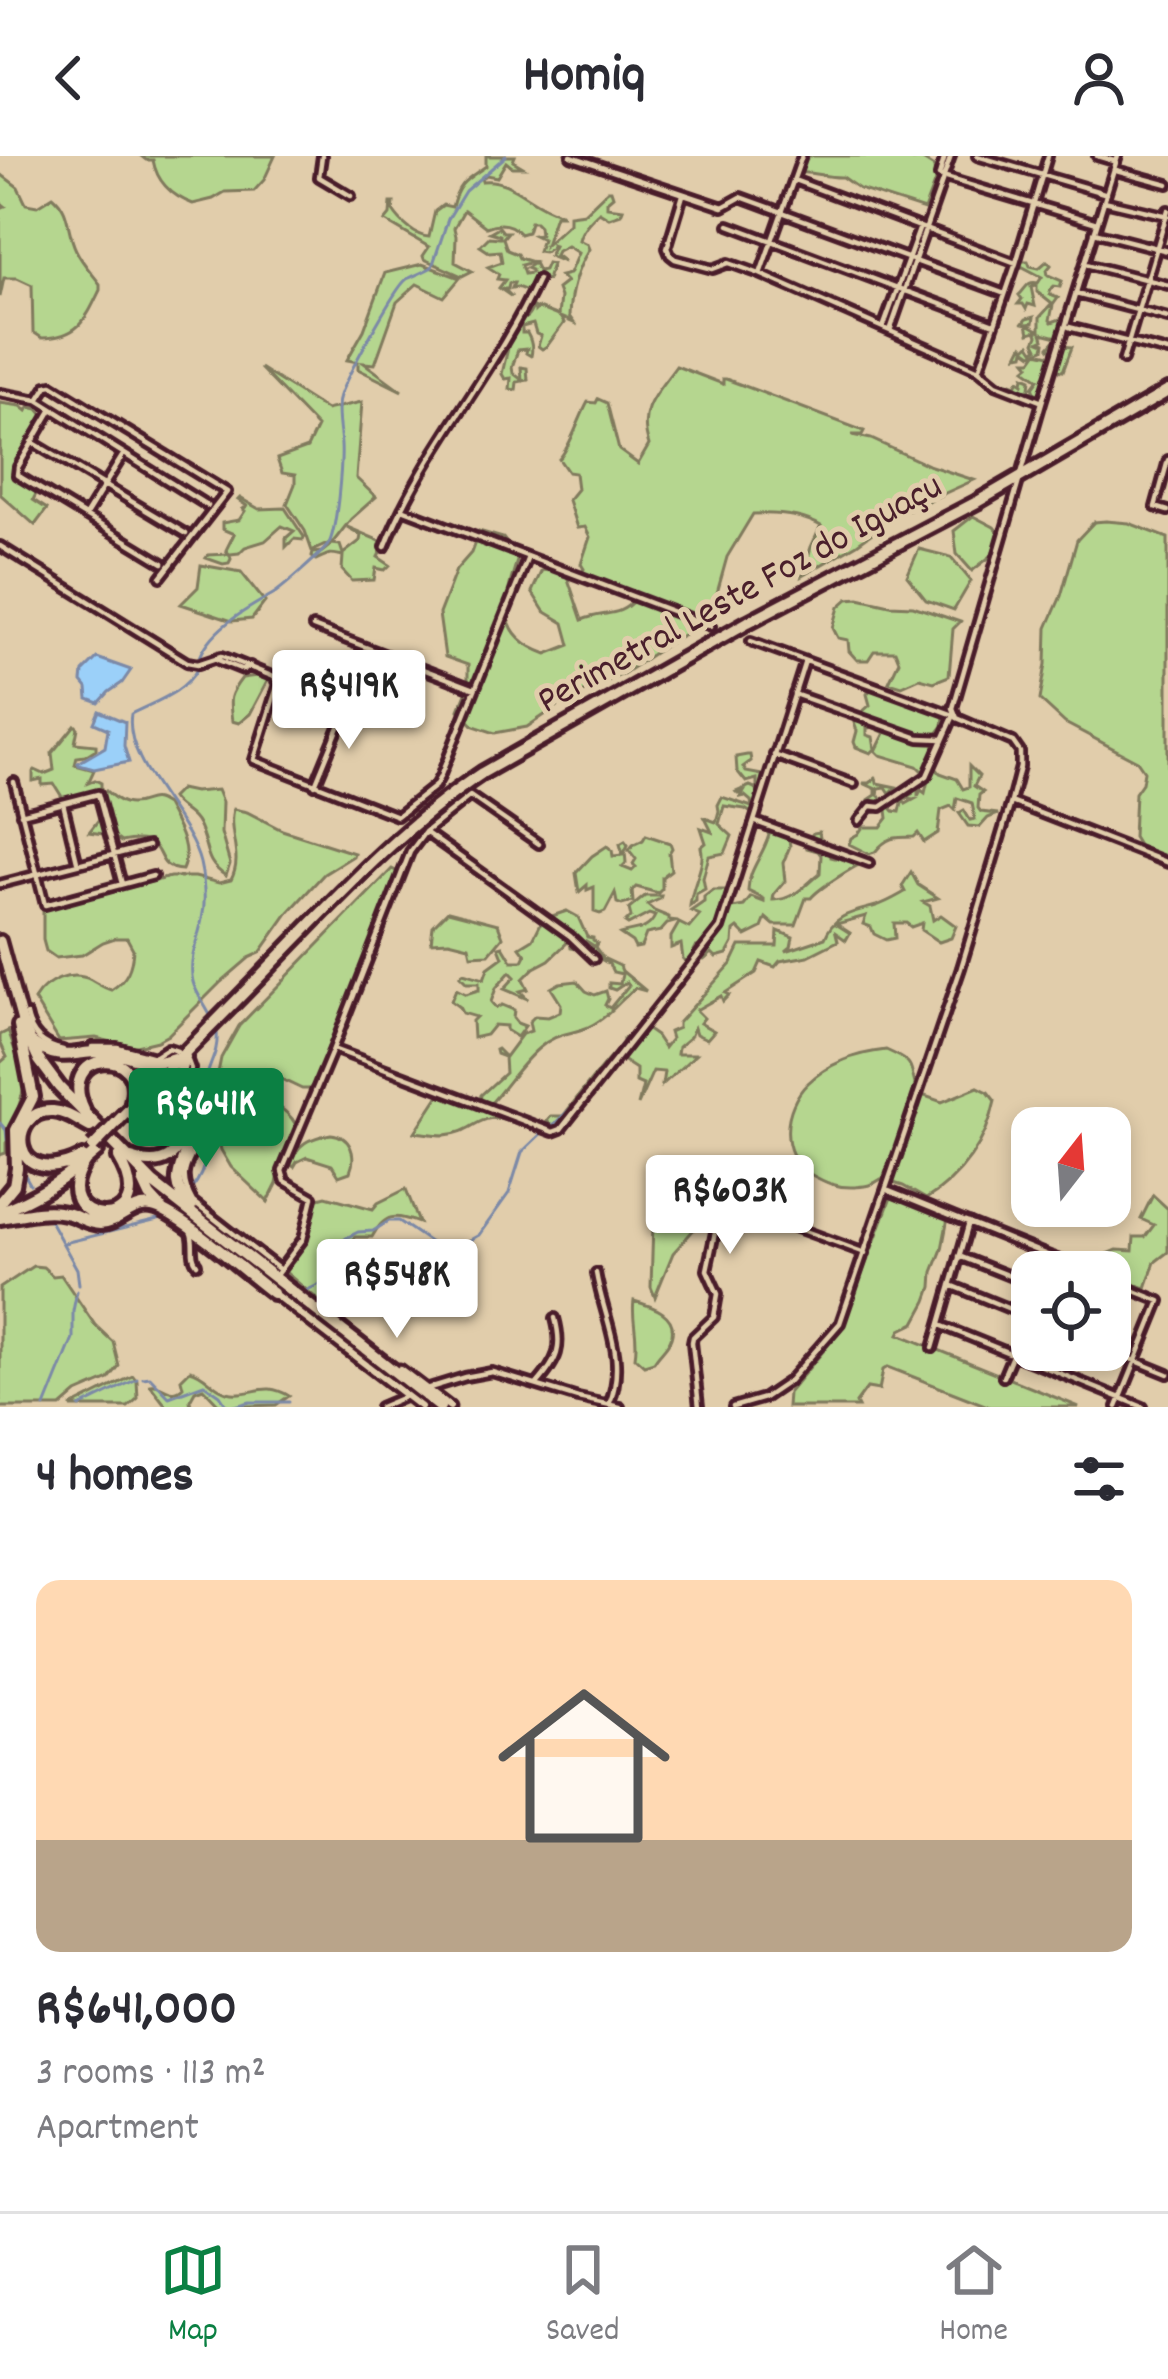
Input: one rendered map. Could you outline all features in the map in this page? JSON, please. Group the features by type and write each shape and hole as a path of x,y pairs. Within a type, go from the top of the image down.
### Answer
{"highway":[{"name":"Perimetral Leste Foz do Iguaçu","path":"0,1209 36,1196 95,1149 362,869 455,791 748,622 1021,476 1168,391"},
{"path":"23,1022 50,1076 93,1127"},
{"path":"23,1022 44,1076 143,1181 430,1407"},
{"path":"23,1022 33,1097 16,1130 14,1185 0,1209 62,1212 96,1225 151,1206 188,1227 272,1293"},
{"path":"29,1041 64,1056 110,1052 155,1063 183,1056 177,1088 189,1134 178,1169 181,1192 187,1202 279,1272 314,1311"},
{"path":"93,1127 78,1090 82,1074 92,1064 113,1061 130,1073 135,1090 130,1113"},
{"path":"119,1154 154,1163 168,1159 178,1147 179,1127 167,1111 148,1107 130,1113"},
{"path":"84,1159 61,1167 41,1167 26,1156 22,1134 31,1118 44,1112 63,1113 93,1127"},
{"path":"84,1159 76,1178 76,1196 85,1209 102,1215 119,1210 130,1196 129,1174 119,1154"},
{"path":"119,1154 440,1407"},
{"path":"143,1181 165,1212"},
{"path":"258,1273 272,1293"}],"main road":[{"path":"0,941 23,1022"},
{"path":"0,961 23,1022"}],"street":[{"path":"322,156 319,176 351,196"},
{"path":"571,156 723,207 741,197 1005,294"},
{"path":"760,274 802,156"},
{"path":"886,330 948,156"},
{"path":"977,156 1167,214 1123,360"},
{"path":"979,370 1048,156"},
{"path":"1097,156 1168,184"},
{"path":"859,821 871,806 881,807 927,776 954,716 1042,402 1116,162"},
{"path":"942,178 1097,223"},
{"path":"794,179 1016,263"},
{"path":"683,195 667,248 670,255 706,269 729,263 760,274 1042,402"},
{"path":"729,225 994,323"},
{"path":"1094,232 1168,250"},
{"path":"1085,264 1168,284"},
{"path":"385,547 402,509 538,279"},
{"path":"1076,294 1168,318"},
{"path":"1067,327 1168,352"},
{"path":"38,400 52,385 227,492 161,577"},
{"path":"0,393 38,400 208,506"},
{"path":"52,411 17,467 19,476 163,562"},
{"path":"32,442 185,535"},
{"path":"86,515 123,455"},
{"path":"1168,460 1154,507 1168,511"},
{"path":"402,509 711,626"},
{"path":"0,546 187,662 228,657 274,677 278,684 254,760 398,817 435,786 528,557"},
{"path":"314,627 475,689"},
{"path":"733,1407 764,1397 789,1381 840,1323 961,968 1021,766 1017,747 1006,737 751,641"},
{"path":"333,1049 554,1132 562,1129 720,928 805,661"},
{"path":"793,693 919,738 943,740"},
{"path":"315,784 348,705"},
{"path":"774,755 854,784"},
{"path":"14,782 45,905 153,876"},
{"path":"21,814 98,794 122,884"},
{"path":"279,1272 303,1239 313,1197 285,1181 282,1171 410,852 425,832 470,796 539,844"},
{"path":"63,802 78,864"},
{"path":"1011,802 1168,863"},
{"path":"755,822 868,863"},
{"path":"425,832 595,959"},
{"path":"0,884 148,847"},
{"path":"23,1022 38,1039 60,1049 111,1046 152,1057 168,1048 183,1056"},
{"path":"886,1190 1038,1251"},
{"path":"699,1407 692,1342 714,1318 718,1294 706,1270 721,1204 865,1253"},
{"path":"933,1348 968,1223"},
{"path":"188,1227 194,1262 197,1264 200,1249 213,1247"},
{"path":"959,1256 1011,1277"},
{"path":"596,1273 618,1362 609,1406"},
{"path":"292,1286 450,1407"},
{"path":"951,1286 1011,1310"},
{"path":"1117,1407 1160,1301 1131,1289"},
{"path":"272,1293 421,1407"},
{"path":"537,1384 560,1347 555,1318"},
{"path":"940,1325 1011,1354"},
{"path":"1003,1377 1011,1357"},
{"path":"1131,1359 1168,1374"},
{"path":"1054,1371 1143,1407"},
{"path":"426,1389 492,1372 620,1407"},
{"path":"380,1407 406,1396"}],"green space":[{"path":"141,156 275,156 254,191 225,192 193,204 167,188 153,160"},
{"path":"486,156 515,156 513,161 523,167 506,162 497,177 486,175 482,181 502,183 561,215 555,215 545,245 569,223 569,215 584,213 608,190 613,196 607,207 623,209 609,218 599,212 580,236 589,249 573,290 569,316 574,323 560,317 564,323 542,349 533,324 522,327 532,353 518,350 513,373 522,380 521,367 527,368 528,380 517,382 516,390 510,389 511,378 502,374 508,348 492,356 518,312 522,313 517,323 531,312 522,307 524,303 558,316 557,289 566,282 560,276 569,274 578,253 567,246 557,251 555,255 564,262 549,256 554,246 538,251 542,239 534,235 540,234 535,222 520,234 505,224 486,227 464,210 454,228 455,262 472,271 462,276 424,259 429,247 385,221 394,203 393,211 404,224 429,237 435,211 443,205 452,207 460,187 486,166"},
{"path":"803,156 907,156 934,167 935,181 924,210 859,189 842,177 798,173"},
{"path":"2,175 18,187 26,204 37,206 53,196 59,202 76,250 100,284 85,318 65,334 42,338 33,332 32,285 4,278 0,297"},
{"path":"499,227 508,232 503,238 507,250 532,262 521,265 524,274 531,273 526,268 534,263 538,271 552,264 547,280 534,278 527,291 509,283 504,289 512,297 499,288 505,280 497,279 499,274 488,267 502,262 500,251 489,252 480,246 489,237 500,238 490,232"},
{"path":"1021,246 1025,246 1022,261 1039,268 1047,261 1051,265 1048,275 1062,281 1050,290 1058,298 1050,320 1065,320 1057,337 1042,333 1044,349 1037,352 1050,355 1049,347 1056,339 1056,351 1072,347 1063,371 1055,370 1053,356 1040,397 1008,388 1008,382 1023,383 1024,376 1031,379 1027,391 1035,392 1039,379 1025,369 1030,365 1026,360 1037,353 1025,349 1018,355 1023,345 1038,348 1038,335 1029,333 1023,323 1034,317 1028,324 1040,331 1040,317 1052,304 1034,285 1035,306 1028,304 1026,309 1018,304 1027,286 1042,277 1017,267"},
{"path":"422,264 460,278 444,297 417,284 397,302 375,364 364,363 402,391 358,369 358,362 347,360 385,273"},
{"path":"676,366 723,384 726,379 864,431 852,435 974,480 897,515 802,576 821,526 788,516 753,514 727,557 709,622 623,674 568,699 527,727 495,733 474,726 459,710 468,688 468,665 445,657 439,614 456,570 471,553 479,531 503,538 518,558 507,603 511,627 530,647 547,654 570,645 564,623 544,611 532,592 542,570 566,573 582,620 629,605 635,599 586,581 580,574 590,537 585,527 577,528 568,500 577,489 575,473 568,472 559,459 588,402 598,399 607,403 619,450 638,464 649,445 645,421 650,402"},
{"path":"260,368 326,410 362,402 356,478 376,497 334,541 312,551 287,504 295,475 282,473 277,459 307,448 317,427"},
{"path":"0,403 27,411 38,409 43,415 14,470 17,479 37,492 33,500 47,509 35,525 0,494"},
{"path":"240,498 259,509 285,508 303,540 294,539 286,547 286,538 294,531 282,526 265,541 230,554 229,563 206,558 229,554 226,550 234,534 222,529 222,523 239,520 247,506"},
{"path":"973,516 1000,534 991,556 972,571 957,554 954,531"},
{"path":"1094,522 1129,523 1168,538 1168,861 1139,847 1133,837 1135,793 1144,771 1137,761 1065,723 1040,700 1047,628 1077,540"},
{"path":"347,527 385,543 378,557 390,565 385,570 376,568 374,580 352,581 342,570 343,556 312,557 332,544 340,545 343,554 360,541 361,535"},
{"path":"919,549 951,557 971,581 954,610 926,600 907,576"},
{"path":"201,565 241,572 265,602 252,619 232,621 181,604 198,587"},
{"path":"848,599 913,606 960,622 953,629 949,676 934,682 920,678 902,686 889,682 899,661 895,651 874,651 868,660 857,660 849,651 848,640 838,638 833,628 839,607"},
{"path":"242,678 268,680 250,714 239,723 232,721 234,689"},
{"path":"871,689 944,715 933,764 940,773 957,779 963,789 969,787 969,766 979,776 974,786 983,792 978,808 998,814 980,827 968,826 959,813 964,810 970,820 975,819 972,803 957,798 955,810 951,806 941,810 938,833 924,842 918,833 887,841 869,854 849,844 863,827 881,827 888,818 886,802 870,799 876,789 863,783 876,778 877,783 896,787 890,793 886,787 879,788 878,795 890,799 887,803 900,812 898,799 906,804 915,799 904,798 912,794 908,789 918,788 918,796 921,790 925,793 930,772 880,755 876,751 885,733 872,727 867,735 873,737 875,749 871,753 856,747 853,720 870,705 867,694"},
{"path":"75,725 75,743 96,745 96,749 77,757 75,765 94,770 88,783 101,783 101,792 64,800 54,784 33,781 33,772 54,770 52,753"},
{"path":"750,755 751,761 743,767 762,775 757,790 762,793 756,802 763,802 754,806 753,814 724,806 719,824 732,836 725,853 709,856 705,889 690,906 701,847 706,843 701,828 712,832 705,818 716,822 722,797 752,807 751,801 741,797 744,792 736,792 750,786 757,789 757,779 746,782 737,771 736,757"},
{"path":"180,789 217,790 230,864 226,876 210,859 195,821 171,798"},
{"path":"106,791 127,804 152,799 166,805 184,845 182,870 165,864 148,842 121,842 111,835 89,832 100,818"},
{"path":"233,809 353,856 324,874 260,953 221,982 168,1035 132,1047 96,1038 59,1041 34,1000 39,993 59,979 75,976 111,990 128,973 133,949 127,938 115,938 82,955 56,958 46,951 43,940 43,910 170,877 231,880 236,862"},
{"path":"763,826 793,836 783,863 785,881 773,900 793,894 820,873 821,855 807,848 813,833 819,832 831,857 848,851 868,861 806,898 796,925 774,925 766,918 762,928 746,936 738,928 734,931 727,954 698,959 706,945 696,947 688,962 681,944 671,948 671,937 679,923 689,928 700,915 691,911 704,897 713,890 725,890 727,909 744,906 751,897 764,902 748,891 769,835"},
{"path":"646,835 672,848 671,870 662,877 662,889 658,893 636,887 633,902 622,905 615,893 605,912 594,912 594,887 587,890 587,885 579,892 576,873 607,846 613,856 623,855 620,844 625,841 622,867 632,871 636,859 629,850"},
{"path":"392,869 398,872 318,1080 302,1089 266,1072 259,1073 253,1084 296,1125 268,1202 231,1167 221,1150 215,1124 221,1058 239,1026"},
{"path":"911,872 918,885 938,898 923,902 930,906 933,920 941,915 956,926 951,938 939,942 921,930 922,923 911,927 894,923 895,938 886,940 863,924 866,916 836,924 850,933 846,940 836,933 838,941 808,956 780,961 775,967 761,962 756,973 725,993 729,995 723,1001 721,996 696,1010 704,1018 700,1023 714,1031 707,1039 694,1028 677,1054 696,1054 662,1085 664,1072 653,1071 638,1105 643,1085 636,1082 636,1069 622,1060 622,1051 561,1126 556,1129 547,1121 563,1116 623,1039 643,1027 664,1048 671,1039 669,1032 678,1028 732,963 740,946 777,946 778,931 793,937 786,951 825,938 834,924 846,915 905,892 902,886"},
{"path":"645,896 661,896 647,905 678,921 646,934 641,947 635,948 620,934 652,921 655,916 649,914 625,923 631,917 629,909"},
{"path":"448,911 498,924 503,937 489,954 471,955 469,946 449,941 431,942 433,926"},
{"path":"567,911 578,917 603,958 620,966 646,991 635,988 598,1022 545,1043 489,1105 480,1102 481,1095 505,1073 504,1057 495,1050 505,1057 522,1034 531,1031 529,1022 535,1016 560,1012 561,1004 551,988 577,981 595,995 606,991 605,1005 610,1008 629,985 609,988 609,983 620,984 622,974 587,951 594,946 586,941 583,950 571,948 570,940 523,979 528,989 520,991 528,999 504,989 515,977 510,972 496,988 491,1002 496,1008 502,1005 514,1010 513,1018 525,1026 517,1037 506,1026 494,1025 486,1035 473,1038 476,1017 462,1013 451,1001 456,989 466,994 479,990 479,983 467,983 460,976 484,979 488,968 503,957 499,947 503,946 512,961 523,961 526,955 520,947 533,939 543,919"},
{"path":"8,1031 26,1081 6,1153 0,1155 0,1063 7,1057 0,1035"},
{"path":"886,1050 909,1063 919,1094 942,1102 978,1087 995,1101 971,1157 926,1199 881,1179 855,1187 827,1182 800,1165 789,1143 789,1117 808,1083 844,1060"},
{"path":"441,1092 519,1123 494,1118 456,1133 415,1132"},
{"path":"331,1134 351,1147 350,1172 339,1176 332,1165 307,1157 291,1165 305,1143"},
{"path":"663,1176 706,1198 712,1209 673,1253 655,1297 651,1287 654,1192"},
{"path":"406,1189 419,1223 397,1217 386,1220 372,1237 355,1237 333,1269 343,1284 367,1289 370,1294 344,1317 284,1271 305,1243 315,1199 326,1196 373,1209"},
{"path":"892,1195 948,1218 927,1301 915,1323 899,1334 1079,1407 990,1407 888,1367 879,1390 867,1388 858,1407 787,1407 788,1393 841,1330"},
{"path":"1153,1195 1168,1209 1168,1252 1155,1262 1146,1288 1131,1283 1131,1251 1115,1251 1117,1250 1133,1251 1134,1237 1145,1237 1154,1225 1141,1219"},
{"path":"33,1266 61,1275 95,1325 113,1342 119,1366 109,1379 77,1393 61,1407 0,1407 0,1288"},
{"path":"634,1301 662,1312 671,1323 670,1341 654,1362 644,1365 635,1357"},
{"path":"190,1370 226,1392 267,1389 289,1396 276,1405 221,1407 203,1388 195,1391 191,1407 167,1407 150,1385 179,1390"},
{"path":"133,1376 138,1398 128,1407 71,1407"}],"water":[{"path":"97,658 131,670 99,703 88,699 82,682 83,672"},
{"path":"99,711 125,722 129,762 94,769 79,765 105,747 108,729 94,723"}],"waterway":[{"path":"199,660 220,629 278,591 328,545 338,496 342,390 401,286 432,267 448,219 465,191 506,156"},
{"path":"198,668 177,690 131,714 131,733 146,771 194,845 200,863 204,906 192,974 210,1015"},
{"path":"191,1190 206,1154 205,1088 217,1032"},
{"path":"552,1126 586,1094 624,1046"},
{"path":"0,1123 7,1140"},
{"path":"305,1293 320,1284 331,1256 346,1238 389,1221 399,1221 434,1245 463,1244 479,1235 509,1193 522,1152 544,1131"},
{"path":"21,1168 30,1184"},
{"path":"48,1217 77,1269 79,1284"},
{"path":"64,1243 166,1218"},
{"path":"45,1407 73,1338 77,1291"},
{"path":"143,1378 150,1377 169,1397 204,1384 228,1407"},
{"path":"80,1407 137,1379"},
{"path":"231,1407 289,1402"}]}
